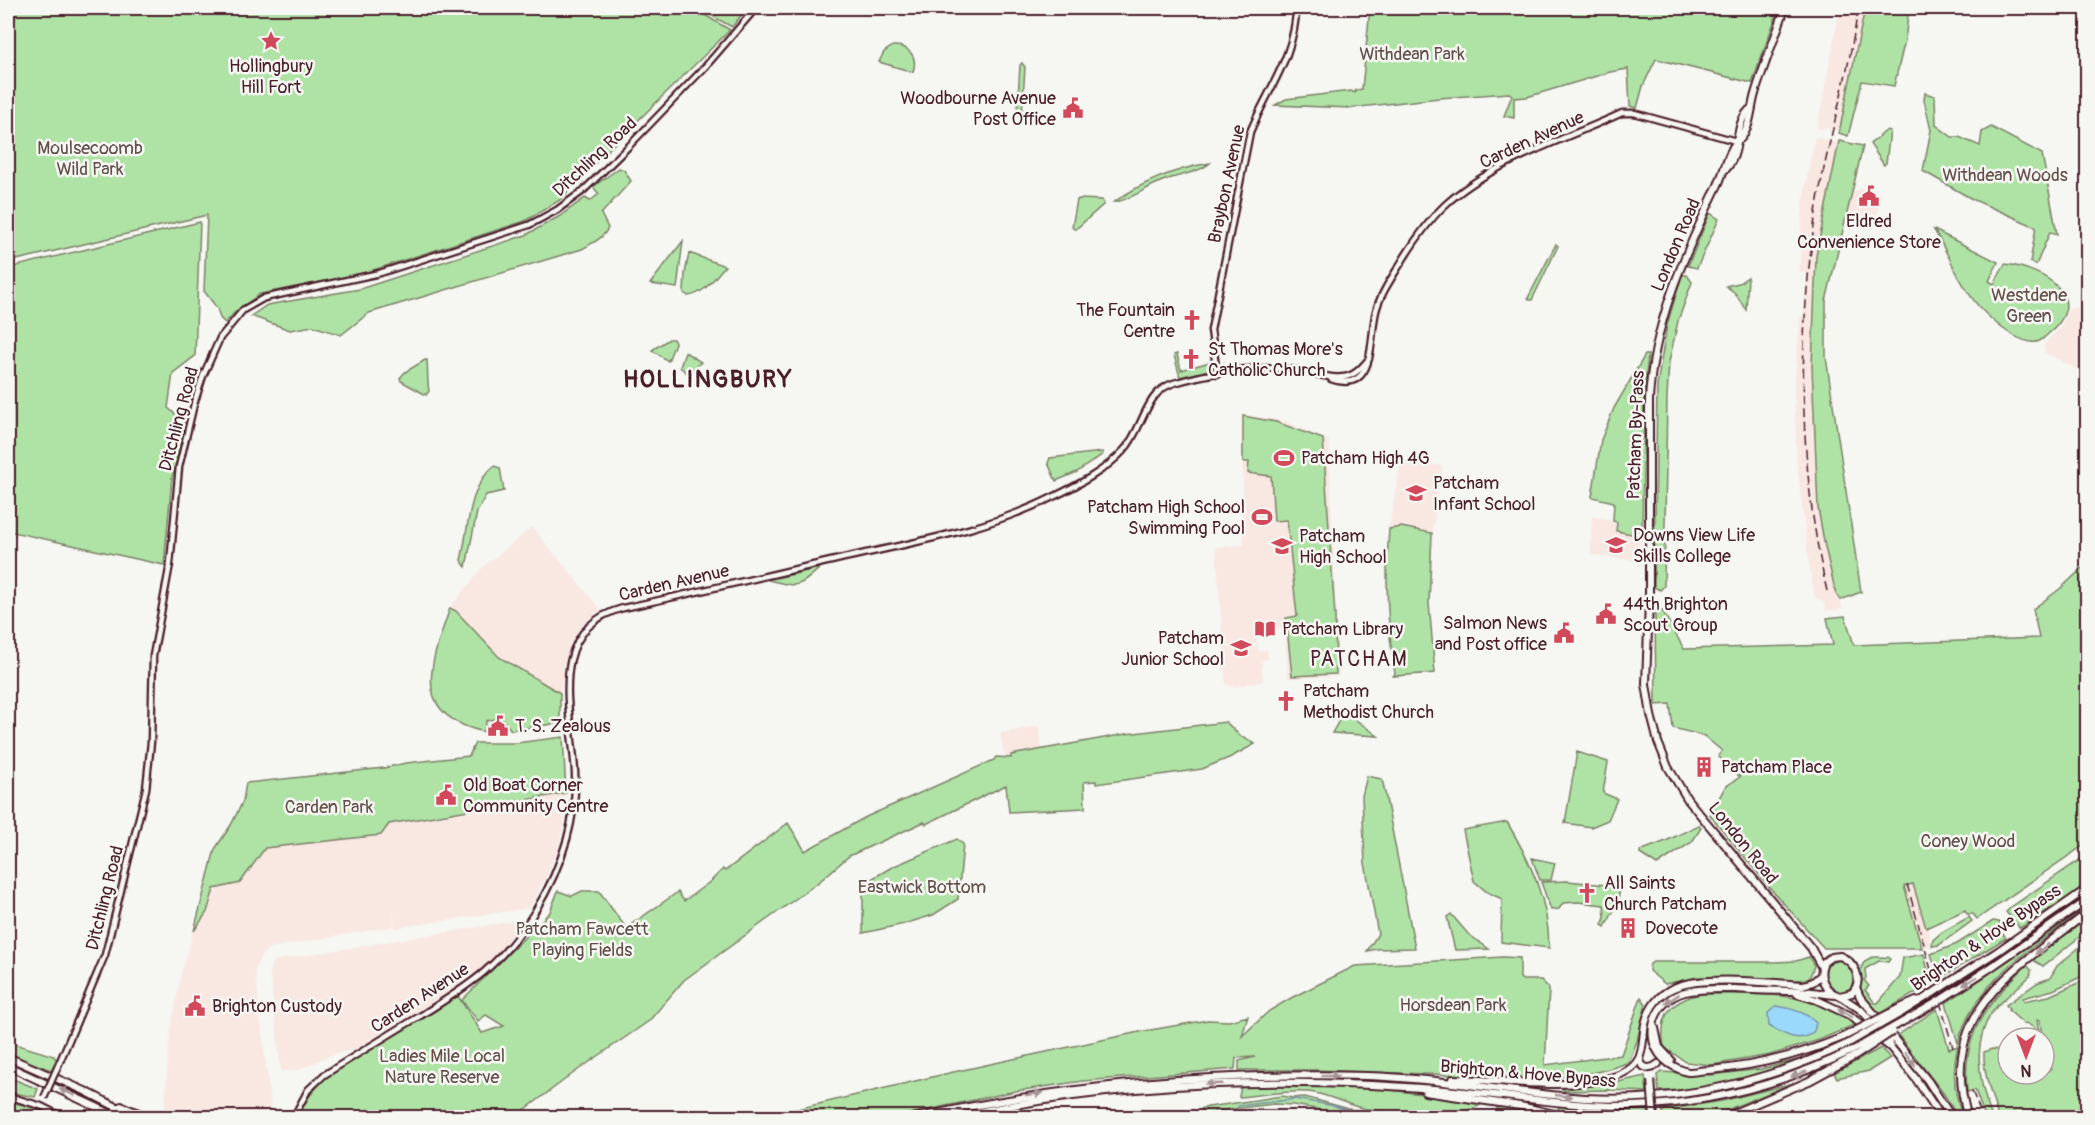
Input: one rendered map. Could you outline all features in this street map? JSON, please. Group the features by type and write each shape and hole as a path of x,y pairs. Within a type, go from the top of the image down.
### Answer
{"highway":[{"name":"London Road","path":"1658,335 1667,303 1685,258 1726,169 1732,148 1736,141 1742,138 1785,8"},
{"name":"Patcham By-Pass","path":"1658,335 1649,400 1647,692 1661,751"},
{"name":"London Road","path":"1661,751 1688,800 1811,948 1821,966"},
{"name":"Brighton & Hove Bypass","path":"914,1118 1035,1094 1110,1084 1272,1075 1423,1079 1585,1098 1635,1098 1703,1091 1749,1081 1802,1064 1847,1044 1998,951 2088,888"},
{"name":"Brighton & Hove Bypass","path":"950,1118 1036,1102 1193,1085 1272,1082 1456,1091 1580,1105 1660,1105 1712,1098 1755,1088 1804,1072 1884,1038 1906,1020 1987,970 2088,900"},
{"path":"1968,1118 1960,1077 1961,1062 1968,1030 1976,1013 1998,984 2088,912"},
{"name":"London Road","path":"1811,948 1831,957"},
{"path":"1891,1048 1889,1040 1861,1010 1827,989 1821,975 1821,966 1831,957 1844,957 1852,964 1857,976 1856,987 1860,997 1928,1081 1952,1118"},
{"path":"1654,1118 1651,1080 1642,1065 1641,1055 1645,1023 1650,1009 1659,998 1676,987 1691,983 1803,985 1813,982 1821,975"},
{"path":"1651,1080 1658,1064 1652,1039 1654,1025 1658,1013 1673,996 1702,989 1726,989 1800,991 1838,996 1849,994 1856,987"},
{"path":"1791,992 1849,1015 1891,1048 1916,1079 1942,1118"},
{"path":"1423,1079 1582,1082 1621,1074 1650,1049 1688,1072 1744,1066 1771,1061 1821,1046 1900,1011"},
{"path":"1654,1025 1659,1047 1665,1056 1683,1067 1699,1071"},
{"path":"1722,1118 1809,1081 1855,1052"},
{"path":"8,1057 138,1118"},
{"path":"1642,1065 1651,1068 1658,1064"},
{"path":"8,1066 120,1118"},
{"path":"1398,1087 1520,1106 1571,1118"},
{"path":"103,1100 135,1110 151,1118"}],"street":[{"name":"Ditchling Road","path":"41,1106 105,955 146,789 151,742 153,656 170,564 179,467 194,404 203,376 220,338 243,310 264,298 380,273 529,225 557,210 583,191 629,146 705,67 756,8"},
{"name":"Braybon Avenue","path":"1217,374 1211,330 1246,149 1250,132 1286,58 1294,35 1296,8"},
{"name":"Carden Avenue","path":"293,1118 308,1090 324,1076 449,998 483,973 505,951 534,913 553,877 567,839 572,817 575,771 566,689 570,663 576,646 592,624 614,610 927,540 1000,519 1039,504 1086,479 1116,458 1131,442 1150,402 1164,387 1217,374 1252,369 1294,369 1341,382 1351,381 1364,372 1369,359 1377,309 1404,258 1437,213 1457,195 1488,175 1531,152 1622,113 1634,113 1736,141"},
{"path":"8,1096 41,1106 65,1118"}],"shaded area":[{"path":"1840,8 1877,8 1839,131 1826,128 1817,129"},
{"path":"1815,137 1839,143 1818,276 1845,598 1840,600 1843,609 1826,611 1824,602 1815,598 1809,564 1797,464 1794,392 1800,317 1803,316 1807,274 1800,272 1801,231 1805,188"},
{"path":"1859,188 1881,193 1874,229 1844,222 1852,190 1858,191"},
{"path":"2088,307 2087,374 2045,353 2044,344 2061,327 2068,308"},
{"name":"Patcham High School","path":"1242,415 1284,421 1329,441 1338,676 1288,678 1285,627 1270,629 1269,623 1254,625 1258,651 1267,650 1268,659 1261,660 1263,681 1231,687 1226,684 1216,547 1244,545"},
{"name":"Patcham Infant School","path":"1401,460 1442,466 1432,533 1401,527 1389,529"},
{"name":"Downs View Life Skills College","path":"1592,516 1617,522 1617,531 1641,536 1640,561 1591,555"},
{"path":"532,527 601,610 583,624 570,643 560,693 499,657 456,611 450,608 482,568"},
{"path":"1039,726 1042,749 1005,758 1000,733"},
{"path":"566,793 564,824 558,849 529,908 395,928 392,908 394,926 269,948 260,957 255,971 271,1110 266,1118 167,1118 164,1115 170,1034 181,974 194,931 207,912 214,889 240,883 265,848 380,835 389,824"},
{"path":"1915,875 1930,926 1928,927 1932,945 1922,948 1902,885"},
{"path":"519,921 519,924 495,958 456,988 354,1050 333,1054 298,1070 281,1071 270,972 271,965 276,960"}],"green space":[{"name":"Moulsecoomb Wild Park","path":"8,8 693,8 730,30 560,200 525,221 358,275 260,294 235,312 225,323 204,291 207,215 8,262"},
{"path":"698,8 747,8 732,27"},
{"name":"Withdean Park","path":"1370,8 1779,8 1752,83 1656,59 1643,86 1637,108 1630,106 1628,69 1610,72 1527,97 1514,98 1514,118 1504,116 1512,95 1509,93 1351,108 1275,105 1286,99 1351,91 1355,93 1356,90 1362,89"},
{"path":"1865,8 1909,8 1905,40 1894,86 1862,81 1848,136 1839,133"},
{"path":"893,46 899,46 911,53 914,61 913,72 879,62 884,52"},
{"path":"1022,63 1025,67 1022,115 1017,115 1020,65"},
{"name":"Withdean Woods","path":"1925,93 1935,96 1936,125 1952,137 1959,137 1980,146 1982,132 1991,127 2042,154 2057,234 2050,232 2036,265 2030,262 2036,227 1972,199 1923,171 1931,130 1924,100"},
{"path":"1887,130 1890,131 1884,165 1870,144"},
{"path":"1839,141 1863,146 1826,301 1826,357 1861,592 1840,600 1836,594 1818,508 1812,367 1816,256"},
{"path":"1210,163 1199,170 1164,180 1130,197 1114,202 1160,177"},
{"path":"619,168 624,170 631,181 601,214 608,228 606,232 582,249 369,313 341,335 313,326 290,330 251,316 267,305 360,289 526,235 560,216 585,198 590,201 599,194 593,187"},
{"path":"1079,199 1102,200 1104,204 1074,229 1072,227"},
{"path":"1710,213 1719,219 1697,268 1688,266"},
{"path":"200,222 195,356 173,373 168,408 186,423 172,478 164,565 8,531 8,268"},
{"name":"Westdene Green","path":"1934,230 1998,262 1989,281 1994,284 2005,264 2034,272 2047,279 2058,287 2064,297 2066,309 2060,321 2040,341 2036,342 2024,340 2004,329 1974,300 1961,281"},
{"path":"683,241 677,288 650,284"},
{"path":"1556,244 1558,246 1532,300 1529,300 1528,298"},
{"path":"689,253 725,266 704,289 688,296 684,293"},
{"path":"1682,275 1687,275 1692,282 1678,321 1669,362 1664,586 1660,590 1654,587 1657,386 1667,325"},
{"path":"1748,277 1746,310 1735,293 1726,286 1739,283"},
{"path":"669,339 673,339 675,343 668,361 652,350"},
{"path":"685,352 701,362 688,374 680,367"},
{"path":"1177,354 1181,370 1210,362 1209,370 1180,377 1174,355"},
{"path":"1645,355 1648,355 1644,395 1642,536 1616,531 1617,522 1613,521 1614,502 1592,497 1601,440 1614,408"},
{"path":"427,360 429,391 426,395 401,381 400,378 405,372"},
{"path":"1243,416 1276,422 1323,439 1335,616 1336,674 1292,676 1286,618 1297,616 1287,520 1274,521 1271,476 1248,473 1249,462 1243,462"},
{"path":"1102,452 1103,454 1077,472 1056,481 1048,463 1050,458"},
{"path":"494,466 500,468 504,491 486,495 477,512 466,567 461,560 470,510 485,475"},
{"path":"1401,527 1432,533 1429,603 1435,673 1393,676 1395,674 1387,584 1388,547 1389,529"},
{"name":"Coney Wood","path":"2087,564 2087,843 1977,919 1973,914 1967,914 1965,910 1926,928 1913,884 1904,886 1922,948 1824,948 1775,894 1710,815 1725,787 1740,777 1718,756 1722,751 1704,736 1673,728 1670,704 1656,705 1655,614 1662,610 1684,649 1833,645 1827,618 1845,616 1854,645 2039,638 2033,609"},
{"path":"820,568 806,580 797,584 768,580"},
{"path":"450,608 456,611 499,657 560,693 560,723 511,730 501,718 486,721 485,732 460,724 444,713 435,699 431,684 437,647"},
{"path":"1347,709 1356,720 1378,736 1332,733"},
{"name":"Ladies Mile Local Nature Reserve","path":"1226,722 1240,736 1255,744 1202,769 1096,784 1096,781 1084,782 1085,808 1009,812 1006,785 926,824 924,822 849,856 820,881 684,980 649,1021 515,1117 299,1118 303,1104 328,1074 458,996 482,1033 504,1026 486,1015 478,1021 462,1000 550,912 558,891 572,896 582,891 599,891 626,928 678,892 684,901 723,869 725,871 788,823 805,851 866,817 994,760 996,757 1011,758 1011,755 1126,734"},
{"name":"Carden Park","path":"563,737 566,793 389,824 381,835 265,848 240,883 214,889 207,912 194,931 215,849 243,801 246,783 469,756 475,743 516,743"},
{"path":"1577,752 1608,762 1603,793 1617,799 1608,820 1591,827 1565,823"},
{"path":"1367,776 1381,779 1383,783 1415,948 1367,951 1378,934 1365,863 1362,796"},
{"path":"1507,822 1537,882 1546,914 1549,948 1501,942 1502,899 1487,892 1474,881 1463,830"},
{"path":"1699,825 1701,828 1692,842 1657,865 1640,854 1640,851"},
{"name":"Eastwick Bottom","path":"957,839 963,844 958,899 933,915 863,933 863,884 892,867"},
{"path":"2087,855 2087,883 2020,928 2006,912"},
{"path":"1532,858 1555,863 1551,880 1540,880"},
{"path":"1621,877 1618,903 1605,927 1602,925 1605,918 1604,905 1563,903 1559,909 1551,910 1541,882 1568,881 1606,885 1607,882"},
{"path":"2087,907 2010,965 1993,982 1978,1000 1966,1021 1958,1043 1946,1003"},
{"path":"1451,914 1468,934 1489,949 1455,950 1447,917"},
{"path":"1969,917 1972,921 1939,945 1932,946 1933,940 1942,932"},
{"path":"2087,918 2087,931 2043,966 2033,960"},
{"path":"1993,921 1999,922 2006,938 1939,979 1931,954 1957,944"},
{"path":"2087,941 2087,974 2053,990 2023,998 2024,1001 2049,996 2087,979 2087,1117 1998,1117 1986,1077 1984,1052 1996,1050 1996,1086 2056,1086 2056,1026 2041,1026 2040,1020 2037,1020 2038,1026 2024,1024 2008,1010 2006,1005 2037,983 2050,978 2057,966"},
{"path":"1924,954 1931,984 1879,1014 1861,993 1860,976 1866,961 1874,957 1890,959 1888,962 1879,961 1865,969 1866,978 1864,980 1869,986 1865,990 1875,1003 1878,1003 1900,977 1903,958"},
{"name":"Horsdean Park","path":"1503,957 1520,958 1520,978 1541,980 1549,988 1545,1065 1621,1055 1641,997 1646,1004 1629,1062 1585,1074 1539,1078 1315,1070 1239,1070 1239,1061 1255,1057 1236,1058 1235,1069 1083,1081 1016,1091 894,1117 764,1117 949,1073 1139,1032 1208,1020 1229,1021 1248,1016 1242,1036 1269,1011 1355,966"},
{"path":"1809,957 1814,966 1809,979 1697,977 1665,984 1649,971 1650,964 1653,962 1775,962 1796,961"},
{"path":"1840,960 1850,968 1853,979 1851,987 1837,992 1830,987 1823,973 1827,964"},
{"path":"2027,965 2031,970 2030,976 1998,1005 1983,1031 1980,1045 1980,1074 1992,1117 1985,1117 1975,1090 1967,1092 1968,1052 1980,1021 1989,1007"},
{"path":"1700,994 1761,994 1801,999 1838,1013 1854,1025 1819,1040 1770,1055 1711,1065 1686,1062 1664,1047 1663,1026 1668,1012 1674,1006 1689,997"},
{"path":"1937,1009 1949,1049 1958,1046 1955,1082 1963,1117 1958,1117 1944,1094 1898,1035"},
{"path":"8,1042 54,1056 56,1060 51,1070 8,1054"},
{"path":"1881,1048 1890,1058 1869,1071 1837,1078 1834,1073"},
{"path":"1800,1059 1800,1061 1783,1067 1730,1082 1659,1091 1657,1075 1661,1072 1711,1075 1762,1069"},
{"path":"1645,1076 1647,1092 1564,1091 1562,1089 1609,1084"},
{"path":"8,1077 38,1089 35,1097 8,1092"},
{"path":"1794,1083 1709,1117 1662,1117 1663,1110 1722,1101"},
{"path":"1241,1086 1382,1089 1485,1102 1462,1111 1445,1113 1389,1112 1362,1108 1309,1092 1283,1092 1239,1097"},
{"path":"1282,1096 1305,1097 1364,1113 1439,1117 1336,1117 1321,1110 1274,1104 1215,1111 1210,1117 1198,1117 1202,1108"},
{"path":"8,1101 30,1107 56,1117 8,1117"},
{"path":"1497,1105 1557,1117 1514,1117 1497,1109"},
{"path":"1558,1107 1592,1110 1648,1110 1649,1116 1587,1117 1559,1111"}],"water":[{"path":"1776,1006 1792,1009 1808,1016 1816,1023 1814,1031 1798,1038 1786,1035 1769,1026 1768,1013"}],"waterway":[{"path":"1238,1106 1295,1099 1335,1106 1363,1115 1408,1118"}],"railway":[{"path":"1827,591 1817,543 1805,443 1804,342 1807,292 1819,194 1858,8"},
{"path":"1907,884 1953,1048"},
{"path":"1972,1091 1983,1118"}],"place":[{"name":"Hollingbury Hill Fort","path":"271,41"},
{"name":"Woodbourne Avenue Post Office","path":"1073,108"},
{"name":"Eldred Convenience Store","path":"1869,196"},
{"name":"The Fountain Centre","path":"1192,320"},
{"name":"St Thomas More's Catholic Church","path":"1191,359"},
{"name":"Patcham High 4G","path":"1284,458"},
{"name":"Patcham Infant School","path":"1416,493"},
{"name":"Patcham High School Swimming Pool","path":"1262,517"},
{"name":"Downs View Life Skills College","path":"1616,545"},
{"name":"Patcham High School","path":"1282,546"},
{"name":"44th Brighton Scout Group","path":"1606,614"},
{"name":"Patcham Library","path":"1265,629"},
{"name":"Salmon News and Post office","path":"1564,633"},
{"name":"Patcham Junior School","path":"1241,648"},
{"name":"Patcham Methodist Church","path":"1286,701"},
{"name":"T. S. Zealous","path":"498,726"},
{"name":"Patcham Place","path":"1704,767"},
{"name":"Old Boat Corner Community Centre","path":"446,795"},
{"name":"All Saints Church Patcham","path":"1587,893"},
{"name":"Dovecote","path":"1628,928"},
{"name":"Brighton Custody","path":"195,1006"}],"district":[{"name":"HOLLINGBURY","path":"708,379"},
{"name":"PATCHAM","path":"1359,659"}],"park label":[{"name":"Patcham Fawcett Playing Fields","path":"582,939"}]}
